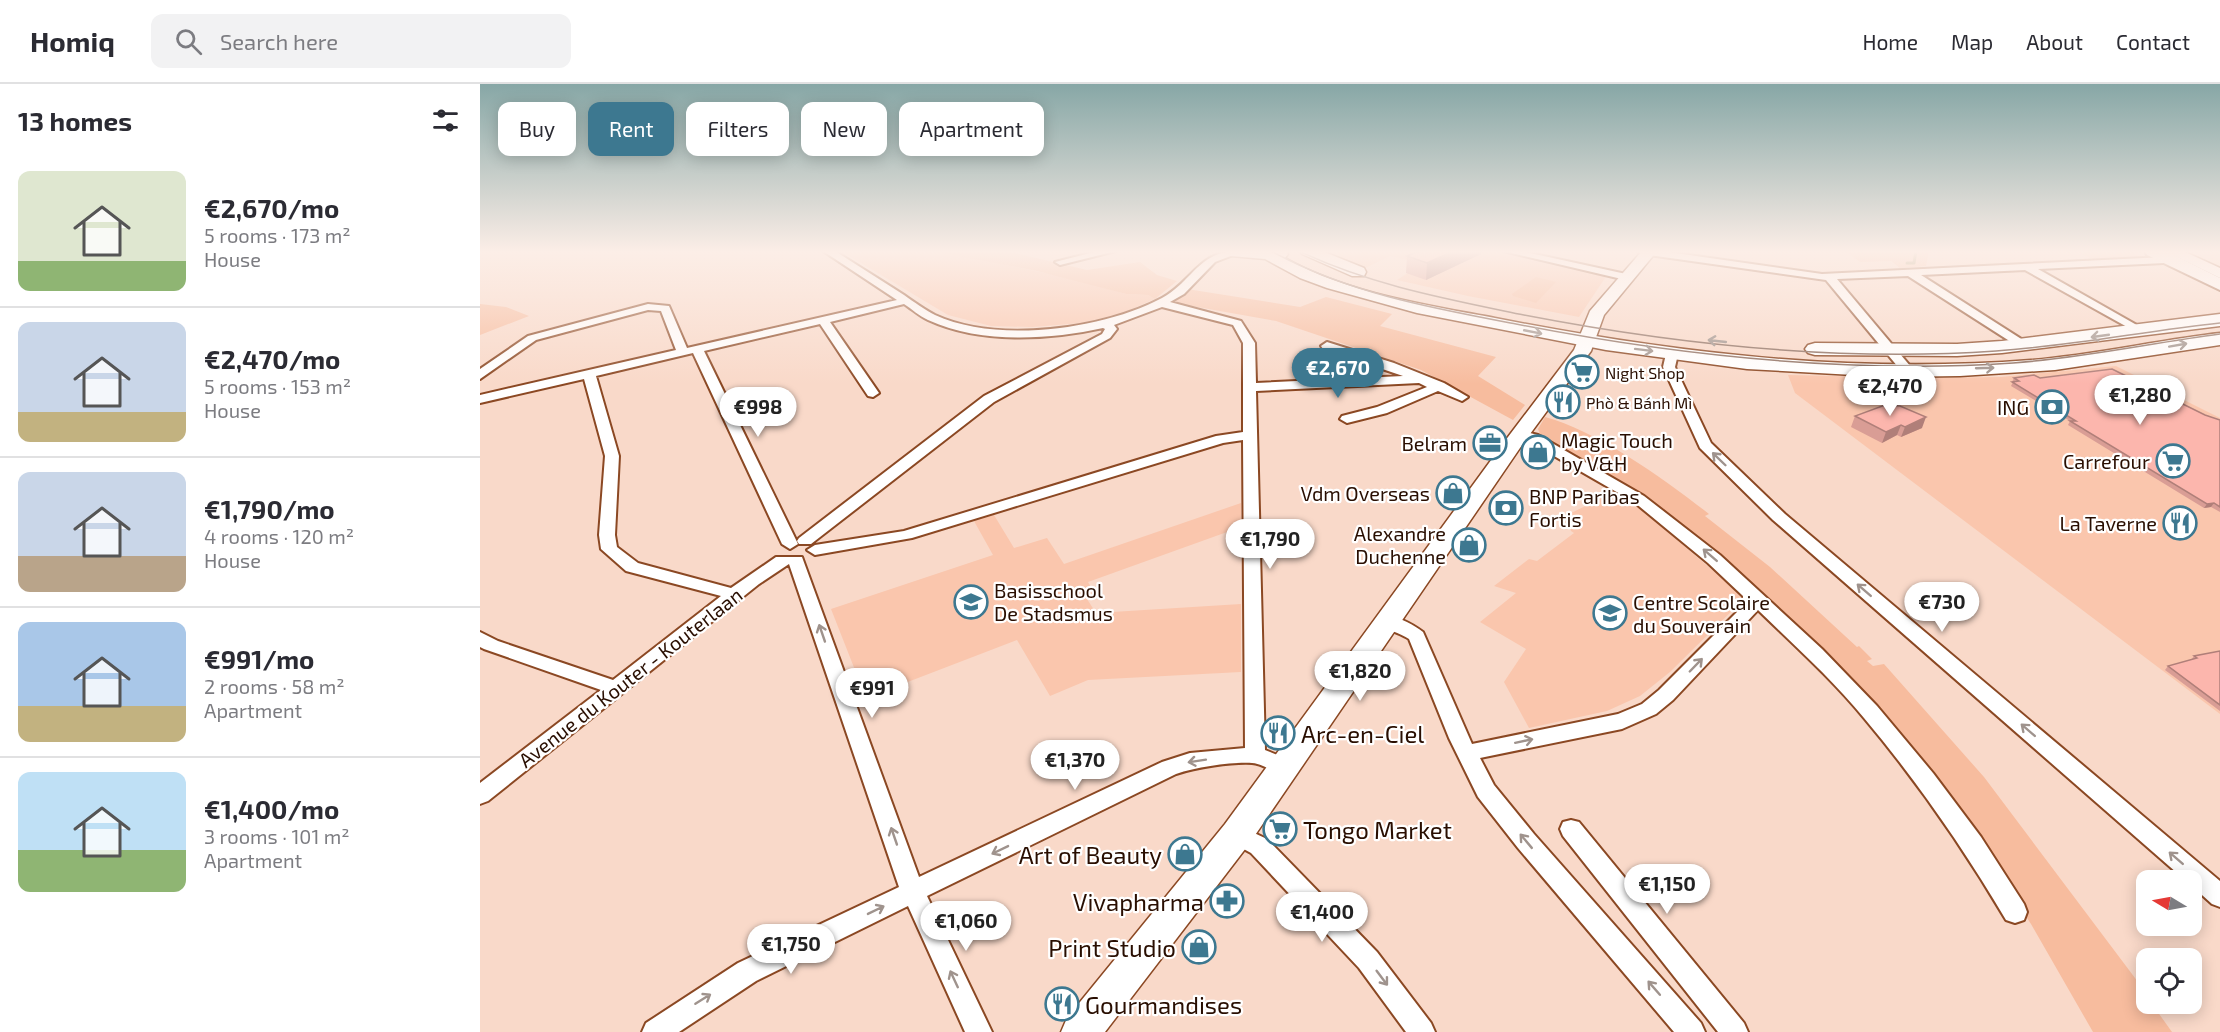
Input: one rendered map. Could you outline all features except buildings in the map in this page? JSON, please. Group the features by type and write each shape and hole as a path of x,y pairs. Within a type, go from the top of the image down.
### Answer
{"main road":[{"path":"1374,295 1436,312 1720,342 1888,350 1957,350 2022,345 2220,320"},
{"path":"1578,326 1596,314 1612,295"},
{"path":"1476,302 1578,326 1672,354 1771,364 1907,370 2030,366 2094,359 2220,339"},
{"path":"1081,1032 1237,834 1515,441 1522,435 1582,351 1578,326"}],"street":[{"path":"896,295 944,323 982,330 1031,332 1106,324 1141,313 1173,295"},
{"path":"1844,295 1907,370"},
{"path":"1945,295 2022,345"},
{"path":"2076,295 2138,330"},
{"path":"480,399 905,301"},
{"path":"1159,303 1237,323 1249,343 1255,755"},
{"path":"480,375 532,338 648,307 665,308 798,551 913,892 979,1032"},
{"path":"823,320 873,393"},
{"name":"Avenue du Kouter - Kouterlaan","path":"482,791 736,595 798,551 989,399 1106,336 1111,329 1106,324"},
{"path":"1328,346 1390,366 1462,397"},
{"path":"1672,354 1669,367 1705,445 1779,517 2220,896"},
{"path":"589,374 612,456 607,535 609,549 632,567 736,595"},
{"path":"1250,387 1422,379"},
{"path":"1347,419 1406,401 1438,386"},
{"path":"798,551 906,535 1221,440 1251,435"},
{"path":"1522,435 1533,438 1639,499 1693,541 1815,654 1870,711 1925,779 1973,844 2015,912"},
{"path":"1466,753 1622,721 1649,709 1666,695 1749,610 1754,604 1752,595"},
{"path":"1388,622 1406,628 1417,636 1466,753 1486,791 1526,841 1692,1032"},
{"path":"480,638 491,645 617,688"},
{"path":"654,1032 747,972 1169,768 1190,762 1255,755 1286,767"},
{"path":"1571,829 1735,1032"},
{"path":"1237,834 1259,846 1368,960 1422,1032"}],"shaded area":[{"path":"915,295 1148,295 1155,299 1123,313 1082,323 1032,327 991,326 948,315"},
{"path":"1178,295 1226,295 1300,307 1326,297 1392,314 1380,326 1496,357 1478,376 1525,405 1513,420 1421,370 1276,321 1169,302"},
{"path":"1465,295 1594,295 1579,317"},
{"path":"1513,295 1543,295 1536,303"},
{"path":"480,304 506,307 529,316 480,335"},
{"path":"2116,366 2220,418 2220,714 1795,393 1788,375 2001,377"},
{"path":"1545,417 1586,433 1630,458 1673,487 1709,514 1705,516 1770,567 1857,647 1859,646 1872,659 1867,661 1873,666 1884,664 1984,777 2135,978 2136,1014 2159,1014 2172,1032 2093,1032 2031,924 1980,847 1894,735 1644,497 1540,434 1538,429"},
{"name":"Centre Scolaire du Souverain","path":"1614,492 1643,511 1745,598 1670,672 1640,696 1607,711 1529,728 1504,682 1526,649 1480,622 1516,593 1494,586 1529,559 1537,561 1574,533 1565,516"},
{"name":"Basisschool De Stadsmus","path":"1241,503 1241,527 1088,582 1096,596 1087,599 1096,613 1241,604 1241,672 1088,680 1050,696 1017,640 866,698 831,609 993,555 974,521 994,515 1014,548 1047,538 1064,564"}],"tram line":[{"path":"1385,295 1484,318 1639,345 1763,360 1826,364 1951,366 2013,363 2091,354 2220,334"},
{"path":"1432,295 1524,315 1641,335 1818,352 1937,354 1996,351 2052,346 2220,323"}],"place":[{"name":"Night Shop","path":"1582,372"},
{"name":"Phò & Bánh Mì","path":"1563,402"},
{"name":"ING","path":"2052,407"},
{"name":"Belram","path":"1490,443"},
{"name":"Magic Touch by V&H","path":"1538,452"},
{"name":"Carrefour","path":"2173,461"},
{"name":"Vdm Overseas","path":"1453,493"},
{"name":"BNP Paribas Fortis","path":"1506,508"},
{"name":"La Taverne","path":"2180,523"},
{"name":"Alexandre Duchenne","path":"1469,545"},
{"name":"Basisschool De Stadsmus","path":"971,602"},
{"name":"Centre Scolaire du Souverain","path":"1610,613"},
{"name":"Arc-en-Ciel","path":"1278,733"},
{"name":"Tongo Market","path":"1280,829"},
{"name":"Art of Beauty","path":"1185,854"},
{"name":"Vivapharma","path":"1227,901"},
{"name":"Print Studio","path":"1199,947"},
{"name":"Gourmandises","path":"1062,1004"}]}
